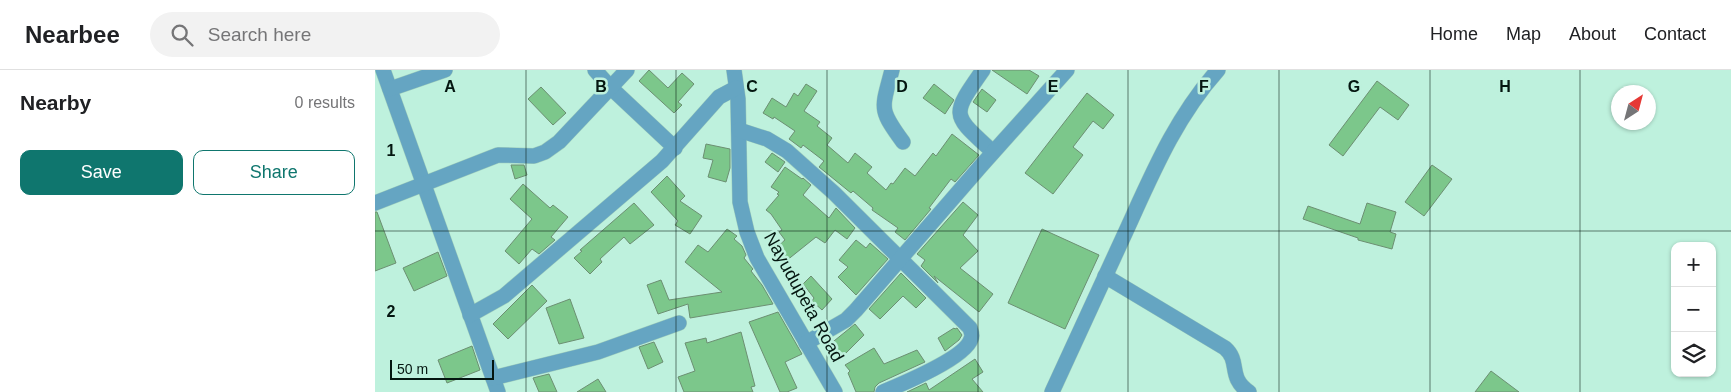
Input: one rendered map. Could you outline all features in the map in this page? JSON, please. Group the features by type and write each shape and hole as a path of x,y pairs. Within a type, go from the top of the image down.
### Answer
{"street":[{"path":"383,70 495,385 598,352 679,323"},
{"path":"390,89 445,70"},
{"path":"595,70 675,148"},
{"path":"375,203 498,155 534,156 545,152 559,142 627,70"},
{"name":"Nayudupeta Road","path":"734,70 738,100 739,202 747,232 757,258 835,392"},
{"path":"892,70 884,98 884,111 890,124 903,142"},
{"path":"983,70 962,101 960,111 961,118 966,127 993,152"},
{"path":"806,342 846,320 856,310 1067,70"},
{"path":"1052,392 1156,165 1183,114 1203,86 1218,70"},
{"path":"470,315 504,296 662,161 719,97 737,88"},
{"path":"739,130 767,139 787,151 834,193 970,328 972,336 967,346 956,355 915,378 883,392"},
{"path":"1105,276 1230,352 1233,358 1235,376 1249,392"}],"building":[{"path":"649,70 668,88 682,73 694,84 678,102 682,105 674,113 639,81"},
{"path":"992,70 1029,70 1039,76 1027,94"},
{"path":"1377,81 1409,105 1398,120 1380,107 1343,156 1329,145"},
{"path":"806,84 817,91 804,111 820,122 817,126 832,138 827,145 848,163 855,153 872,167 867,173 886,190 905,168 915,176 933,153 936,156 952,134 979,155 955,182 951,179 929,208 931,209 905,240 895,232 898,228 872,210 873,208 853,191 851,193 819,167 824,161 803,145 801,148 789,139 795,131 774,117 773,119 763,113 772,98 786,107 794,93 798,96"},
{"path":"934,84 954,100 945,114 923,98"},
{"path":"541,87 566,113 553,125 528,99"},
{"path":"982,89 996,100 987,112 973,102"},
{"path":"1087,93 1114,115 1103,129 1093,121 1073,147 1083,155 1053,194 1025,173"},
{"path":"706,144 730,149 730,168 726,182 708,177 713,160 703,158"},
{"path":"772,153 785,162 778,172 765,162"},
{"path":"511,165 524,165 527,175 515,179"},
{"path":"1432,165 1452,179 1424,216 1405,202"},
{"path":"785,167 811,185 803,195 829,218 836,208 855,228 847,239 835,230 825,243 816,237 786,261 775,248 785,240 779,232 782,230 766,210 779,195 777,194 779,192 771,187"},
{"path":"667,176 685,196 680,201 702,216 690,234 675,225 678,221 651,192"},
{"path":"523,184 550,208 553,205 568,217 551,237 555,240 539,254 532,249 519,264 505,251 532,219 510,199"},
{"path":"963,202 978,215 963,235 978,251 960,268 993,294 979,312 934,276 938,283 921,266 925,260 917,254"},
{"path":"634,203 654,225 630,244 624,237 600,259 602,262 590,274 574,258 582,251 580,250"},
{"path":"1367,203 1396,212 1390,232 1396,234 1392,249 1358,240 1358,238 1303,219 1308,206 1360,224"},
{"path":"375,212 377,212 396,263 375,271"},
{"path":"727,229 737,236 734,239 742,246 746,255 744,258 753,269 751,271 773,304 690,318 688,304 658,314 647,285 661,280 669,300 722,292 685,262 698,245 708,252"},
{"path":"1042,229 1099,255 1065,329 1008,303"},
{"path":"856,240 866,248 870,243 888,259 856,295 838,277 848,267 839,260"},
{"path":"438,252 447,276 414,291 403,268"},
{"path":"901,273 926,298 916,308 903,296 880,319 869,309"},
{"path":"811,276 832,299 822,310 812,301 814,298 803,284"},
{"path":"532,285 547,301 508,339 493,324"},
{"path":"570,299 584,338 559,344 546,308"},
{"path":"778,312 802,354 785,362 797,388 787,392 780,392 749,322"},
{"path":"855,324 864,335 841,358 829,345"},
{"path":"957,328 962,335 959,340 945,351 938,338"},
{"path":"741,332 755,386 751,387 753,392 684,392 678,377 695,371 685,343 706,338 707,343"},
{"path":"654,342 663,362 648,369 639,347"},
{"path":"472,346 480,370 447,383 438,360"},
{"path":"874,348 884,364 917,350 925,362 879,383 875,387 874,392 856,392 848,373 850,371 845,365"},
{"path":"975,359 983,372 972,379 983,392 907,392 926,383 929,390"},
{"path":"1491,371 1519,392 1475,392"},
{"path":"549,374 557,392 539,392 533,378"},
{"path":"598,379 606,392 577,392"}]}
